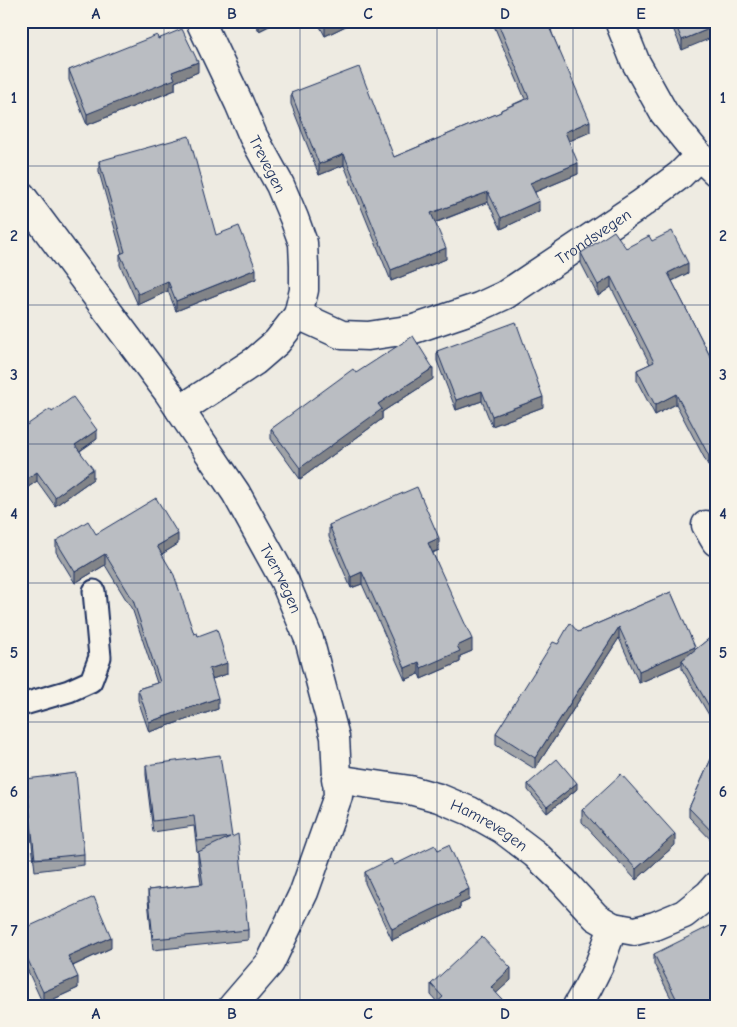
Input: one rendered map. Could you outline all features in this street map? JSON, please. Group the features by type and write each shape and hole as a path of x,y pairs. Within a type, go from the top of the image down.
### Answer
{"street":[{"name":"Trevegen","path":"180,410 255,361 277,342 298,315 304,290 303,243 294,218 280,185 254,136 200,21"},
{"name":"Trondsvegen","path":"298,315 342,335 368,336 414,329 479,307 505,296 641,204 680,175 707,164 664,113 635,61 619,21"},
{"name":"Tverrvegen","path":"21,195 168,392 236,493 284,580 309,639 335,737 338,796 304,892 270,963 233,1006"},
{"name":"Hamrevegen","path":"336,779 410,790 439,798 470,811 502,829 535,854 596,917 613,927 635,931 655,926 684,914 716,886"},
{"path":"577,1006 599,965 613,927"}],"lane":[{"path":"21,705 69,691 91,681 100,657 94,591"}],"building":[{"path":"322,21 335,21 325,26"},
{"path":"497,21 549,21 552,29 550,29 590,121 565,132 578,163 530,183 539,201 501,218 488,192 431,213 446,248 391,270 344,154 319,164 291,93 359,67 394,157 501,112 501,110 529,98"},
{"path":"674,21 716,21 716,26 682,40"},
{"path":"182,29 198,62 172,72 175,79 87,114 69,70 157,35 158,39"},
{"path":"189,136 216,235 239,226 256,269 176,301 168,281 138,294 120,254 125,252 99,161"},
{"path":"614,231 626,248 649,236 652,241 672,231 688,263 668,273 711,358 716,356 716,453 709,456 676,394 655,405 637,370 654,362 611,277 598,285 581,253"},
{"path":"516,322 543,397 492,416 482,391 456,400 437,351"},
{"path":"413,336 433,368 378,404 382,409 300,468 271,429 353,369 356,373"},
{"path":"73,397 97,430 75,445 93,469 55,497 37,472 21,483 21,429 50,409 52,412"},
{"path":"417,487 439,538 428,543 472,639 457,646 460,651 421,668 419,662 405,668 362,572 351,577 329,525"},
{"path":"156,498 178,534 157,546 174,575 194,634 197,633 198,636 217,629 227,663 209,669 218,698 149,722 138,689 160,682 133,600 105,554 75,572 56,541 88,521 96,534"},
{"path":"671,592 695,647 639,671 619,627 535,758 496,733 553,642 558,644 570,623 578,632"},
{"path":"716,633 716,718 682,660"},
{"path":"716,748 716,836 689,808"},
{"path":"220,755 232,837 238,834 248,930 153,939 148,890 203,884 198,852 230,837 197,841 194,816 153,821 146,765"},
{"path":"557,759 577,783 547,807 528,784"},
{"path":"76,773 84,854 35,859 26,779"},
{"path":"621,774 675,834 636,869 582,810"},
{"path":"435,845 438,850 449,845 469,889 458,894 460,896 392,929 365,872 391,859 394,865"},
{"path":"94,897 111,937 68,956 78,977 43,992 21,945 21,930"},
{"path":"716,923 716,1006 680,1006 654,954"},
{"path":"482,937 511,968 491,987 508,1006 436,1006 435,1004 443,997 431,984"}]}
